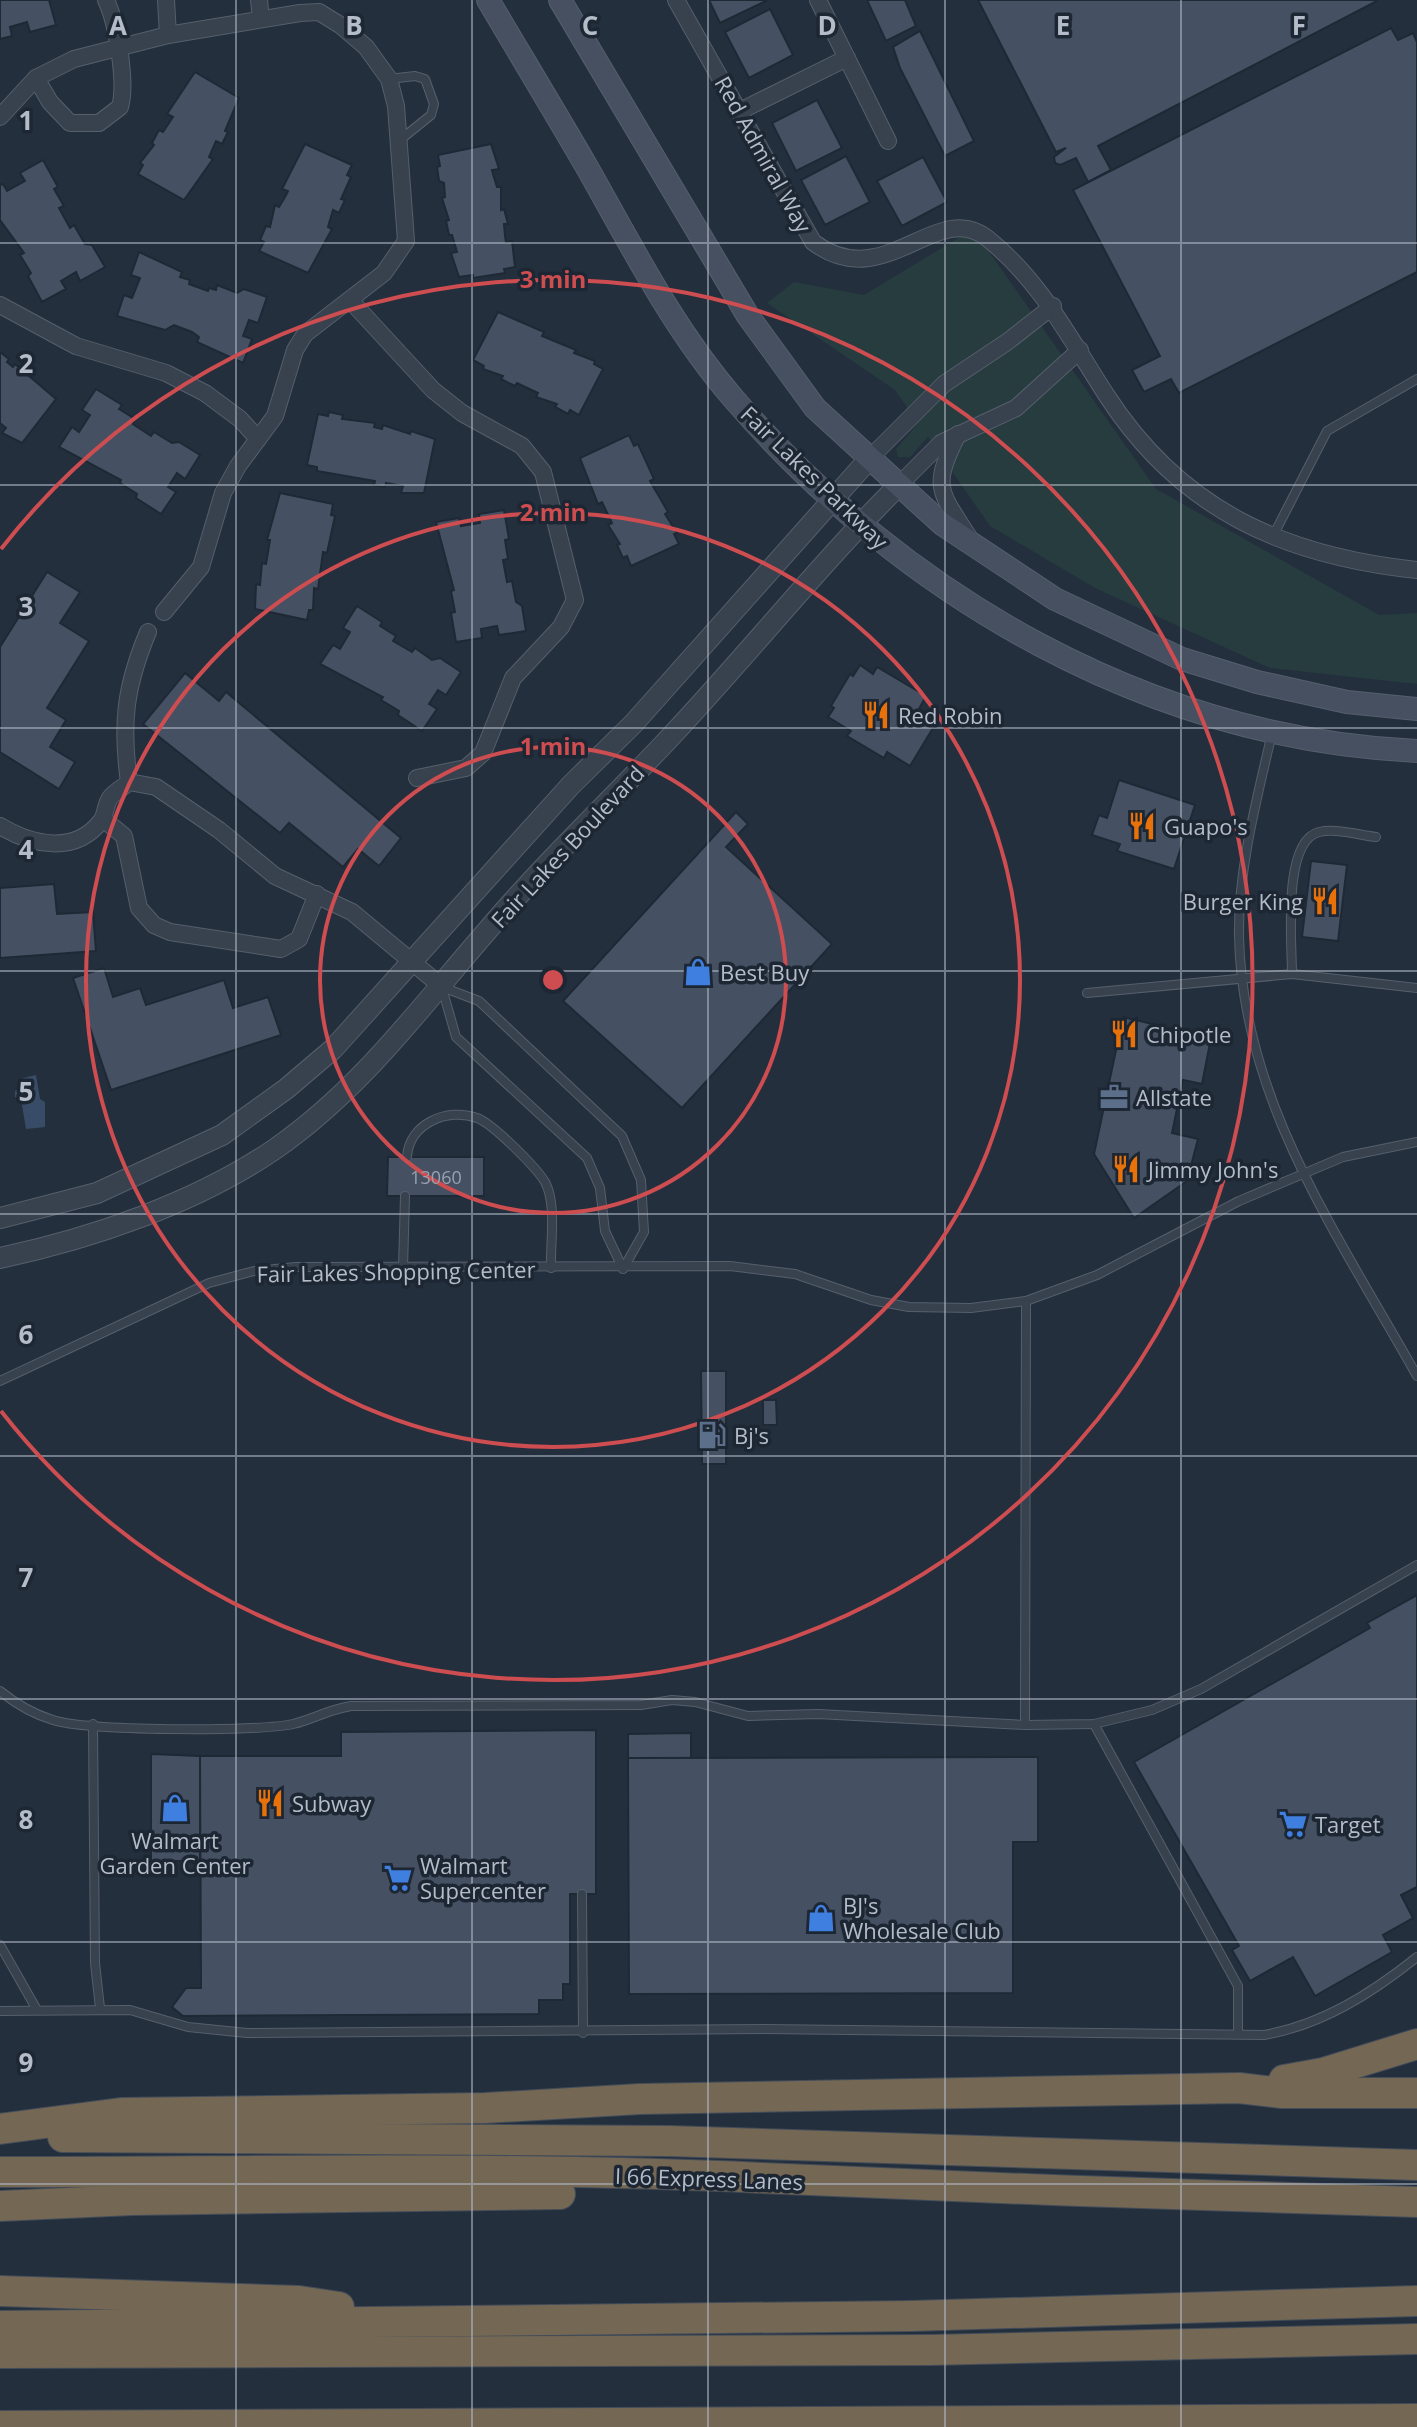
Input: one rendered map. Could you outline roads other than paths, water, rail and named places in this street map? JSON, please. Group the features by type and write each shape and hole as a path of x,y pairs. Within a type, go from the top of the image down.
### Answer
{"highway":[{"path":"1239,2088 1323,2073 1417,2044"},
{"path":"0,2129 121,2113 485,2108 640,2099 1239,2088 1282,2093 1417,2093"},
{"path":"0,2136 669,2141 1417,2165"},
{"name":"I 66 Express Lanes","path":"0,2172 440,2172 761,2178 904,2186 1417,2202"},
{"path":"0,2206 132,2200 634,2193 761,2178"},
{"path":"0,2291 299,2301 416,2320"},
{"path":"0,2326 926,2316 1417,2301"},
{"path":"0,2353 930,2350 1417,2339"},
{"path":"1225,2419 1288,2427"},
{"path":"0,2426 1417,2419"}],"main road":[{"name":"Fair Lakes Parkway","path":"488,0 689,339 732,397 834,502 902,559 984,615 1066,660 1133,688 1272,732 1417,751"},
{"path":"560,0 650,146 711,260 748,316 815,408 898,486 975,547 1055,599 1182,659 1257,682 1347,702 1417,709"}],"street":[{"path":"36,78 50,102 70,123 99,123 120,107 124,92 113,15 106,0"},
{"path":"166,0 168,35"},
{"path":"259,0 261,19"},
{"name":"Red Admiral Way","path":"676,0 742,110 813,242 827,253 862,261 956,227 973,229 1029,278 1053,306"},
{"path":"818,0 888,141"},
{"path":"0,117 36,78 54,66 168,35 321,6 366,47 389,79 400,141 406,241 384,273 305,334 295,350 275,416 223,493 201,567 164,612"},
{"path":"742,110 847,58"},
{"path":"350,300 433,390 462,413 522,446 543,472 575,600 568,617 513,678 483,753 466,768 417,778"},
{"path":"0,305 76,346 166,373 205,393 240,419 258,439"},
{"path":"1053,306 1128,429 1161,466 1211,505 1273,536 1364,561 1417,570"},
{"name":"Fair Lakes Boulevard","path":"0,1218 97,1193 222,1135 286,1089 333,1049 571,785 634,723 834,502 869,459 944,384 1007,342 1053,306"},
{"name":"Fair Lakes Boulevard","path":"0,1258 94,1235 160,1209 273,1150 361,1077 486,932 598,809 660,747 859,524 925,456 958,434 1016,408 1080,350"},
{"path":"958,434 941,468 940,485 949,507 975,547"},
{"path":"129,782 123,737 127,693 148,632"},
{"path":"129,782 156,787 219,830 275,876 352,912 441,986"},
{"path":"0,826 35,842 63,844 84,839 103,819 110,799 129,782"},
{"path":"103,819 124,836 139,908 154,925 170,932 281,949 299,939 317,894"}],"lane":[{"path":"389,79 415,76 425,79 432,90 434,104 431,115 400,141"},
{"path":"1273,536 1327,431 1417,379"},
{"path":"148,632 164,612"},
{"path":"1272,732 1243,885 1239,935 1242,980 1261,1076 1277,1119 1304,1174 1417,1376"},
{"path":"1292,974 1296,854 1303,841 1318,832 1376,837"},
{"path":"1087,993 1292,974 1417,988"},
{"path":"441,986 479,1001 603,1114 622,1136 641,1180 644,1232 623,1269"},
{"path":"441,986 456,1037 587,1158 600,1188 605,1231 623,1269"},
{"path":"407,1157 415,1133 430,1120 463,1115 489,1124 545,1182 550,1210 551,1268"},
{"name":"Fair Lakes Shopping Center","path":"0,1381 209,1283 241,1274 296,1267 760,1268 795,1274 871,1300 909,1307 971,1308 1026,1301 1097,1275 1239,1201 1343,1157 1417,1142"},
{"path":"403,1268 405,1196"},
{"path":"1025,1725 1026,1301"},
{"path":"0,1691 33,1713 57,1722 93,1724 271,1727 295,1724 324,1710 351,1706 641,1705 672,1700 695,1702 748,1716 818,1714 1025,1725 1094,1724 1152,1710 1201,1689 1417,1565"},
{"path":"93,1724 95,1963 100,2008"},
{"path":"1094,1724 1238,1986 1238,2034"},
{"path":"582,1894 583,2033"},
{"path":"0,1945 37,2010"},
{"path":"0,2011 130,2010 188,2027 247,2033 583,2033 780,2029 1238,2034 1292,2030 1328,2016 1392,1977 1417,1957"}],"water":[{"path":"36,1075 40,1099 45,1102 45,1127 26,1129 21,1099 15,1097 15,1091 21,1087 23,1078"}],"place":[{"name":"Red Robin","path":"876,715"},
{"name":"Guapo's","path":"1142,826"},
{"name":"Burger King","path":"1325,901"},
{"name":"Best Buy","path":"698,972"},
{"name":"Chipotle","path":"1124,1034"},
{"name":"Allstate","path":"1114,1097"},
{"name":"Jimmy John's","path":"1126,1169"},
{"name":"Bj's","path":"712,1435"},
{"name":"Subway","path":"270,1803"},
{"name":"Walmart Garden Center","path":"175,1808"},
{"name":"Target","path":"1293,1824"},
{"name":"Walmart Supercenter","path":"398,1878"},
{"name":"BJ's Wholesale Club","path":"821,1918"}]}
